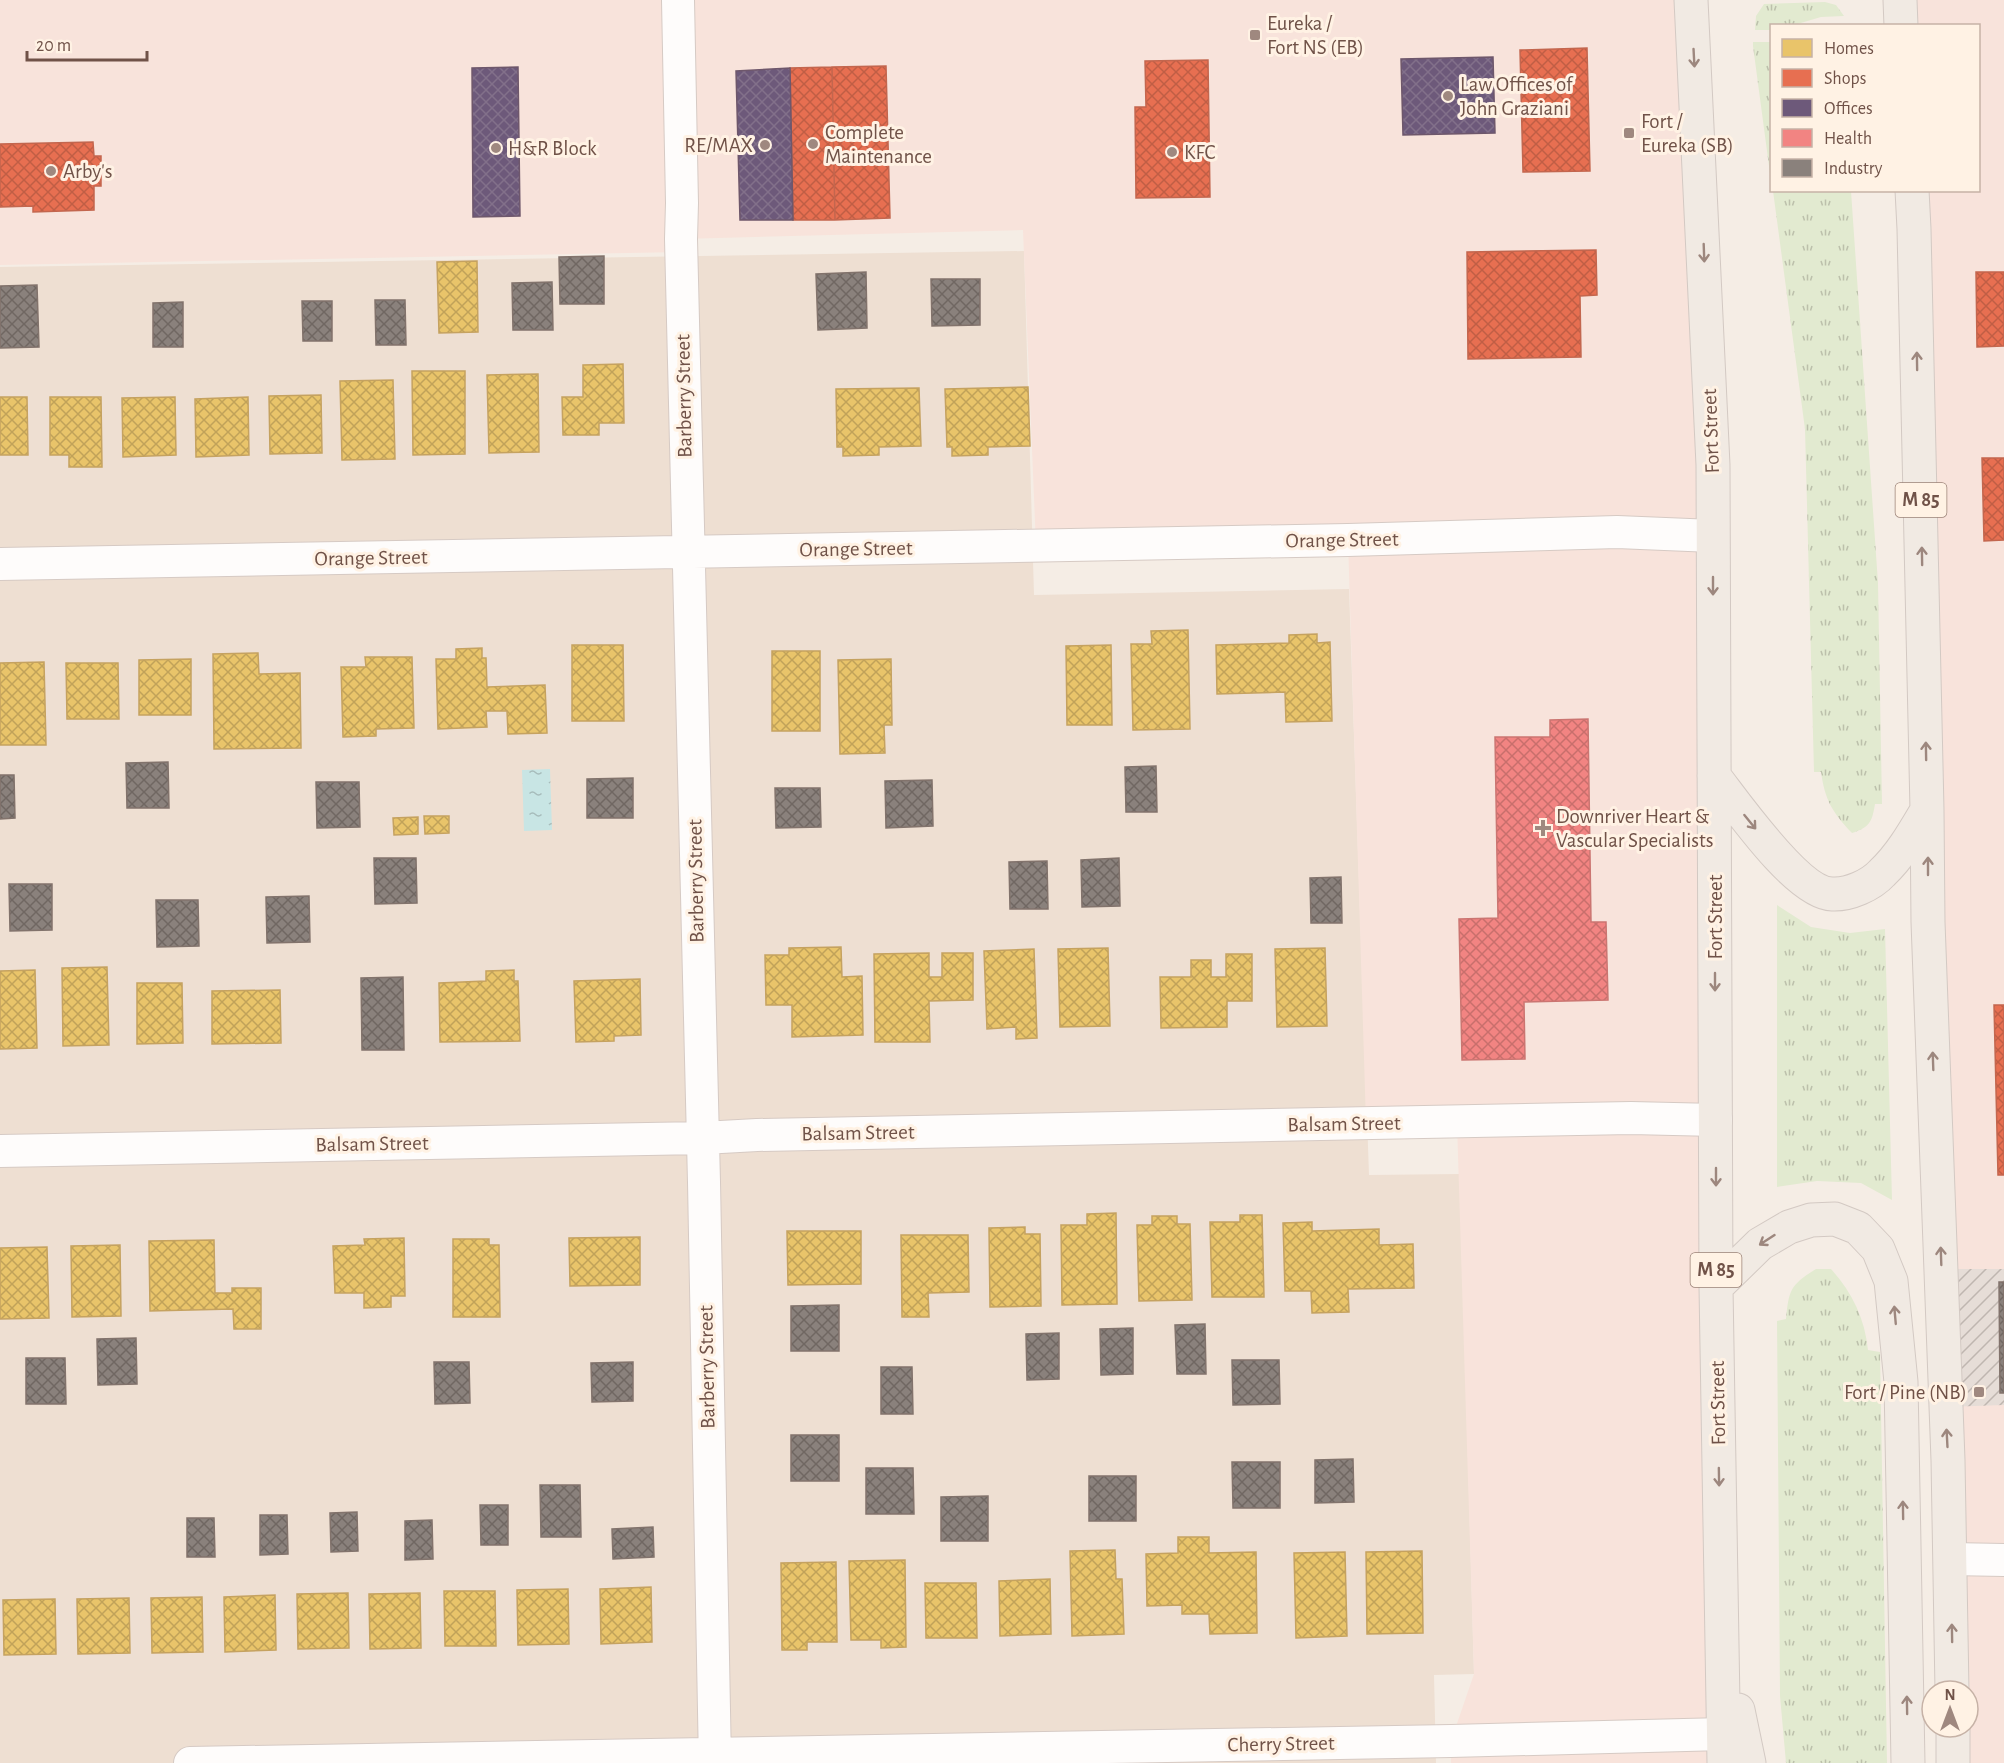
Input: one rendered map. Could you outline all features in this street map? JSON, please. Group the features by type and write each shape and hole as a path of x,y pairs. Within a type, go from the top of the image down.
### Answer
{"main road":[{"name":"Fort Street","path":"1691,0 1712,453 1716,1287 1724,1748"},
{"path":"1900,0 1901,24"},
{"name":"M 85","path":"1912,192 1928,922 1951,1559 1952,1679"},
{"path":"1714,776 1784,863 1810,885 1831,894 1854,891 1881,875 1904,848 1927,810"},
{"path":"1716,1287 1760,1244 1789,1227 1811,1220 1835,1219 1858,1228 1878,1249 1891,1281 1900,1382 1908,1763"},
{"path":"1722,1635 1749,1763"},
{"path":"1953,1739 1953,1763"}],"street":[{"name":"Barberry Street","path":"678,0 681,239 703,1138 715,1759"},
{"name":"Orange Street","path":"0,564 1348,540 1617,532 1713,536"},
{"name":"Balsam Street","path":"0,1151 1354,1123 1631,1118 1716,1120"},
{"path":"1951,1559 2004,1560"},
{"name":"Cherry Street","path":"190,1763 715,1759 1451,1741 1724,1748"}],"shaded area":[{"path":"0,0 1691,0 1724,1763 1451,1763 1451,1741 1474,1674 1457,1123 1366,1123 1348,540 1036,546 1023,230 681,239 681,252 0,265"},
{"path":"1900,0 2004,0 2004,1763 1953,1763 1963,1739 1980,1739 1980,1679 1968,1679 1912,192 1980,192 1980,24 1901,24"},
{"path":"1024,251 1034,595 1349,589 1369,1175 1460,1174 1474,1674 1434,1675 1436,1763 0,1763 0,267"},
{"path":"1942,1269 2004,1269 2004,1405 1946,1407"}],"green space":[{"path":"1825,2 1836,5 1844,16 1821,17 1797,24 1770,24 1770,30 1755,30 1756,16 1764,4"},
{"path":"1753,42 1770,42 1770,174"},
{"path":"1773,192 1851,192 1878,583 1882,804 1875,804 1871,820 1866,826 1852,833 1839,819 1831,805 1821,772 1814,772 1805,429"},
{"path":"1777,905 1811,927 1850,933 1885,929 1892,1200 1861,1183 1817,1181 1777,1187"},
{"path":"1816,1269 1831,1269 1838,1278 1861,1317 1868,1350 1880,1352 1887,1763 1786,1763 1780,1696 1777,1321 1786,1319 1792,1289 1801,1279"}],"water":[{"path":"550,769 552,830 524,831 522,770"}],"building: Homes":[{"path":"477,261 478,332 439,333 437,262"},
{"path":"623,364 624,423 599,423 599,435 563,435 562,397 583,397 583,365"},
{"path":"412,371 465,371 465,454 413,455"},
{"path":"538,374 539,452 489,453 487,375"},
{"path":"393,380 395,459 342,460 340,381"},
{"path":"1028,387 1030,446 988,447 988,455 952,456 952,447 947,447 945,389"},
{"path":"919,388 921,446 879,447 879,455 843,456 843,447 837,447 836,389"},
{"path":"321,395 322,453 270,454 269,396"},
{"path":"0,397 27,397 28,455 0,455"},
{"path":"50,397 101,397 102,467 69,467 69,455 50,455"},
{"path":"175,397 176,455 123,457 122,398"},
{"path":"248,397 249,455 196,457 195,399"},
{"path":"1188,630 1190,729 1133,730 1131,644 1152,644 1151,631"},
{"path":"1317,634 1317,643 1330,642 1332,721 1286,722 1285,692 1217,694 1216,645 1289,643 1289,635"},
{"path":"572,645 623,645 624,721 572,721"},
{"path":"1111,645 1112,725 1067,725 1066,646"},
{"path":"482,648 482,658 486,658 487,687 545,685 547,733 508,734 507,711 486,711 487,727 438,729 436,659 456,659 456,649"},
{"path":"772,651 820,651 820,731 772,731"},
{"path":"258,653 259,674 300,673 301,748 214,749 213,654"},
{"path":"365,657 412,657 414,728 376,729 376,736 343,737 341,667 366,667"},
{"path":"191,659 191,715 139,715 139,660"},
{"path":"891,659 892,725 884,725 885,753 840,754 838,660"},
{"path":"44,662 46,745 0,745 0,663"},
{"path":"66,663 118,663 119,719 67,719"},
{"path":"424,816 449,816 449,833 425,834"},
{"path":"418,817 418,834 394,835 393,818"},
{"path":"841,947 842,977 862,976 863,1035 792,1037 792,1005 766,1005 765,955 789,955 789,948"},
{"path":"1108,948 1110,1026 1060,1027 1058,949"},
{"path":"1325,948 1327,1026 1277,1027 1275,949"},
{"path":"1034,949 1037,1038 1016,1039 1016,1027 987,1029 984,951"},
{"path":"929,953 929,977 942,977 942,953 973,953 973,1000 929,1001 930,1042 875,1042 874,954"},
{"path":"1226,954 1252,954 1252,1001 1227,1001 1227,1027 1161,1028 1160,977 1191,977 1191,960 1211,960 1211,977 1226,977"},
{"path":"107,967 109,1045 63,1046 62,968"},
{"path":"35,970 37,1048 0,1049 0,971"},
{"path":"514,970 514,981 518,981 520,1041 440,1042 439,983 486,981 486,971"},
{"path":"640,979 641,1035 614,1036 614,1041 576,1042 574,981"},
{"path":"137,983 182,983 183,1043 137,1044"},
{"path":"280,990 281,1043 212,1044 212,991"},
{"path":"1116,1213 1117,1304 1062,1305 1061,1225 1087,1225 1087,1214"},
{"path":"1240,1215 1262,1215 1264,1297 1212,1297 1210,1222 1240,1222"},
{"path":"1152,1216 1177,1216 1177,1224 1190,1224 1192,1300 1139,1301 1137,1225 1152,1225"},
{"path":"1312,1222 1312,1231 1379,1229 1379,1245 1413,1244 1414,1288 1348,1289 1349,1312 1312,1313 1311,1291 1285,1291 1283,1223"},
{"path":"1025,1227 1025,1234 1040,1234 1041,1306 990,1307 989,1228"},
{"path":"787,1231 861,1231 861,1284 788,1285"},
{"path":"901,1235 968,1235 969,1292 928,1293 929,1317 902,1317"},
{"path":"640,1237 640,1285 570,1286 569,1238"},
{"path":"404,1238 405,1296 391,1296 391,1307 364,1308 364,1293 335,1293 333,1246 365,1245 364,1239"},
{"path":"453,1239 489,1239 489,1245 499,1245 500,1317 453,1317"},
{"path":"214,1240 215,1293 232,1293 232,1288 261,1288 261,1329 234,1329 233,1309 150,1311 149,1241"},
{"path":"120,1245 121,1316 72,1317 71,1246"},
{"path":"47,1247 49,1318 0,1319 0,1248"},
{"path":"1178,1537 1209,1537 1209,1553 1256,1552 1257,1633 1210,1634 1209,1614 1182,1614 1182,1605 1147,1606 1146,1554 1178,1553"},
{"path":"1115,1550 1116,1579 1122,1579 1124,1634 1072,1636 1070,1551"},
{"path":"1422,1551 1423,1633 1367,1634 1366,1552"},
{"path":"1345,1552 1347,1636 1296,1638 1294,1553"},
{"path":"905,1560 906,1647 881,1648 881,1640 851,1640 849,1561"},
{"path":"836,1562 837,1642 807,1642 807,1650 782,1650 781,1563"},
{"path":"1050,1579 1051,1634 1000,1636 999,1581"},
{"path":"925,1583 976,1583 977,1638 926,1638"},
{"path":"651,1587 652,1642 601,1644 600,1589"},
{"path":"568,1589 569,1644 518,1645 517,1590"},
{"path":"444,1591 495,1591 496,1646 445,1646"},
{"path":"348,1593 349,1648 298,1649 297,1594"},
{"path":"420,1593 421,1648 370,1649 369,1594"},
{"path":"275,1595 276,1650 225,1652 224,1597"},
{"path":"202,1597 203,1652 152,1653 151,1598"},
{"path":"129,1598 130,1653 78,1654 77,1599"},
{"path":"55,1599 56,1654 4,1655 3,1600"}],"building: Shops":[{"path":"1587,48 1590,171 1523,172 1520,50"},
{"name":"KFC","path":"1208,60 1210,197 1136,198 1135,107 1146,107 1145,61"},
{"path":"886,66 890,218 835,220 832,67"},
{"name":"Complete Maintenance","path":"832,67 835,220 793,220 790,68"},
{"name":"Arby's","path":"93,142 94,156 101,156 101,186 94,186 94,210 33,212 33,206 0,207 0,144"},
{"path":"1596,250 1597,295 1580,296 1581,357 1468,359 1467,252"},
{"path":"1976,272 2004,272 2004,346 1977,347"},
{"path":"1982,458 2004,458 2004,540 1984,541"},
{"path":"1994,1005 2004,1005 2004,1175 1998,1175"}],"building: Offices":[{"name":"Law Offices of John Graziani","path":"1493,57 1495,133 1403,135 1401,59"},
{"name":"H&R Block","path":"518,67 520,216 473,217 472,68"},
{"name":"RE/MAX","path":"790,68 793,220 740,220 736,71"}],"building: Health":[{"name":"Downriver Heart & Vascular Specialists","path":"1588,719 1591,922 1606,922 1608,1000 1524,1002 1525,1059 1462,1060 1459,919 1498,918 1495,737 1550,737 1550,720"}],"building: Industry":[{"path":"604,256 604,304 560,304 559,257"},
{"path":"866,272 867,328 818,330 816,274"},
{"path":"931,279 980,279 980,325 932,326"},
{"path":"552,282 553,330 513,330 512,283"},
{"path":"37,285 39,347 0,348 0,286"},
{"path":"375,300 405,300 406,345 376,345"},
{"path":"302,301 332,301 332,341 303,341"},
{"path":"183,302 183,347 153,347 153,303"},
{"path":"168,762 169,808 127,808 126,763"},
{"path":"1156,766 1157,812 1126,812 1125,767"},
{"path":"0,775 14,775 15,818 0,819"},
{"path":"633,778 633,818 587,818 587,779"},
{"path":"932,780 933,826 886,828 885,781"},
{"path":"316,782 359,782 360,827 317,828"},
{"path":"775,788 820,788 821,827 776,828"},
{"path":"374,858 416,858 417,903 375,904"},
{"path":"1119,858 1120,906 1082,907 1081,860"},
{"path":"1047,861 1048,909 1010,909 1009,862"},
{"path":"1341,877 1342,923 1311,923 1310,878"},
{"path":"9,884 52,884 52,930 10,931"},
{"path":"309,896 310,942 267,943 266,897"},
{"path":"156,900 198,900 199,946 157,947"},
{"path":"403,977 404,1050 362,1050 361,978"},
{"path":"1999,1282 2004,1282 2004,1393 2000,1393"},
{"path":"839,1305 839,1351 791,1351 791,1306"},
{"path":"1205,1324 1206,1374 1177,1374 1175,1325"},
{"path":"1133,1328 1133,1374 1101,1375 1100,1329"},
{"path":"1059,1333 1059,1379 1027,1380 1026,1334"},
{"path":"136,1338 137,1384 98,1385 97,1339"},
{"path":"26,1358 65,1358 66,1404 26,1404"},
{"path":"1232,1360 1279,1360 1280,1404 1233,1405"},
{"path":"434,1362 469,1362 470,1403 435,1404"},
{"path":"633,1362 633,1401 592,1402 591,1363"},
{"path":"881,1367 912,1367 913,1414 881,1414"},
{"path":"791,1435 839,1435 839,1481 791,1481"},
{"path":"1353,1459 1354,1502 1315,1503 1315,1460"},
{"path":"1232,1462 1280,1462 1280,1508 1233,1508"},
{"path":"866,1468 913,1468 914,1514 866,1514"},
{"path":"1089,1476 1136,1476 1136,1521 1089,1521"},
{"path":"540,1485 580,1485 581,1537 541,1537"},
{"path":"988,1496 988,1541 941,1541 941,1497"},
{"path":"480,1505 508,1505 508,1545 481,1545"},
{"path":"357,1512 358,1551 331,1552 330,1513"},
{"path":"260,1515 287,1515 288,1554 260,1555"},
{"path":"187,1518 214,1518 215,1557 187,1557"},
{"path":"432,1520 433,1559 405,1560 405,1521"},
{"path":"653,1527 654,1557 613,1559 612,1529"}],"place":[{"name":"Eureka / Fort NS (EB)","path":"1255,35"},
{"name":"Law Offices of John Graziani","path":"1448,96"},
{"name":"Fort / Eureka (SB)","path":"1629,133"},
{"name":"Complete Maintenance","path":"813,144"},
{"name":"RE/MAX","path":"765,145"},
{"name":"H&R Block","path":"496,148"},
{"name":"KFC","path":"1172,152"},
{"name":"Arby's","path":"51,171"},
{"name":"Downriver Heart & Vascular Specialists","path":"1543,828"},
{"name":"Fort / Pine (NB)","path":"1979,1392"}]}
